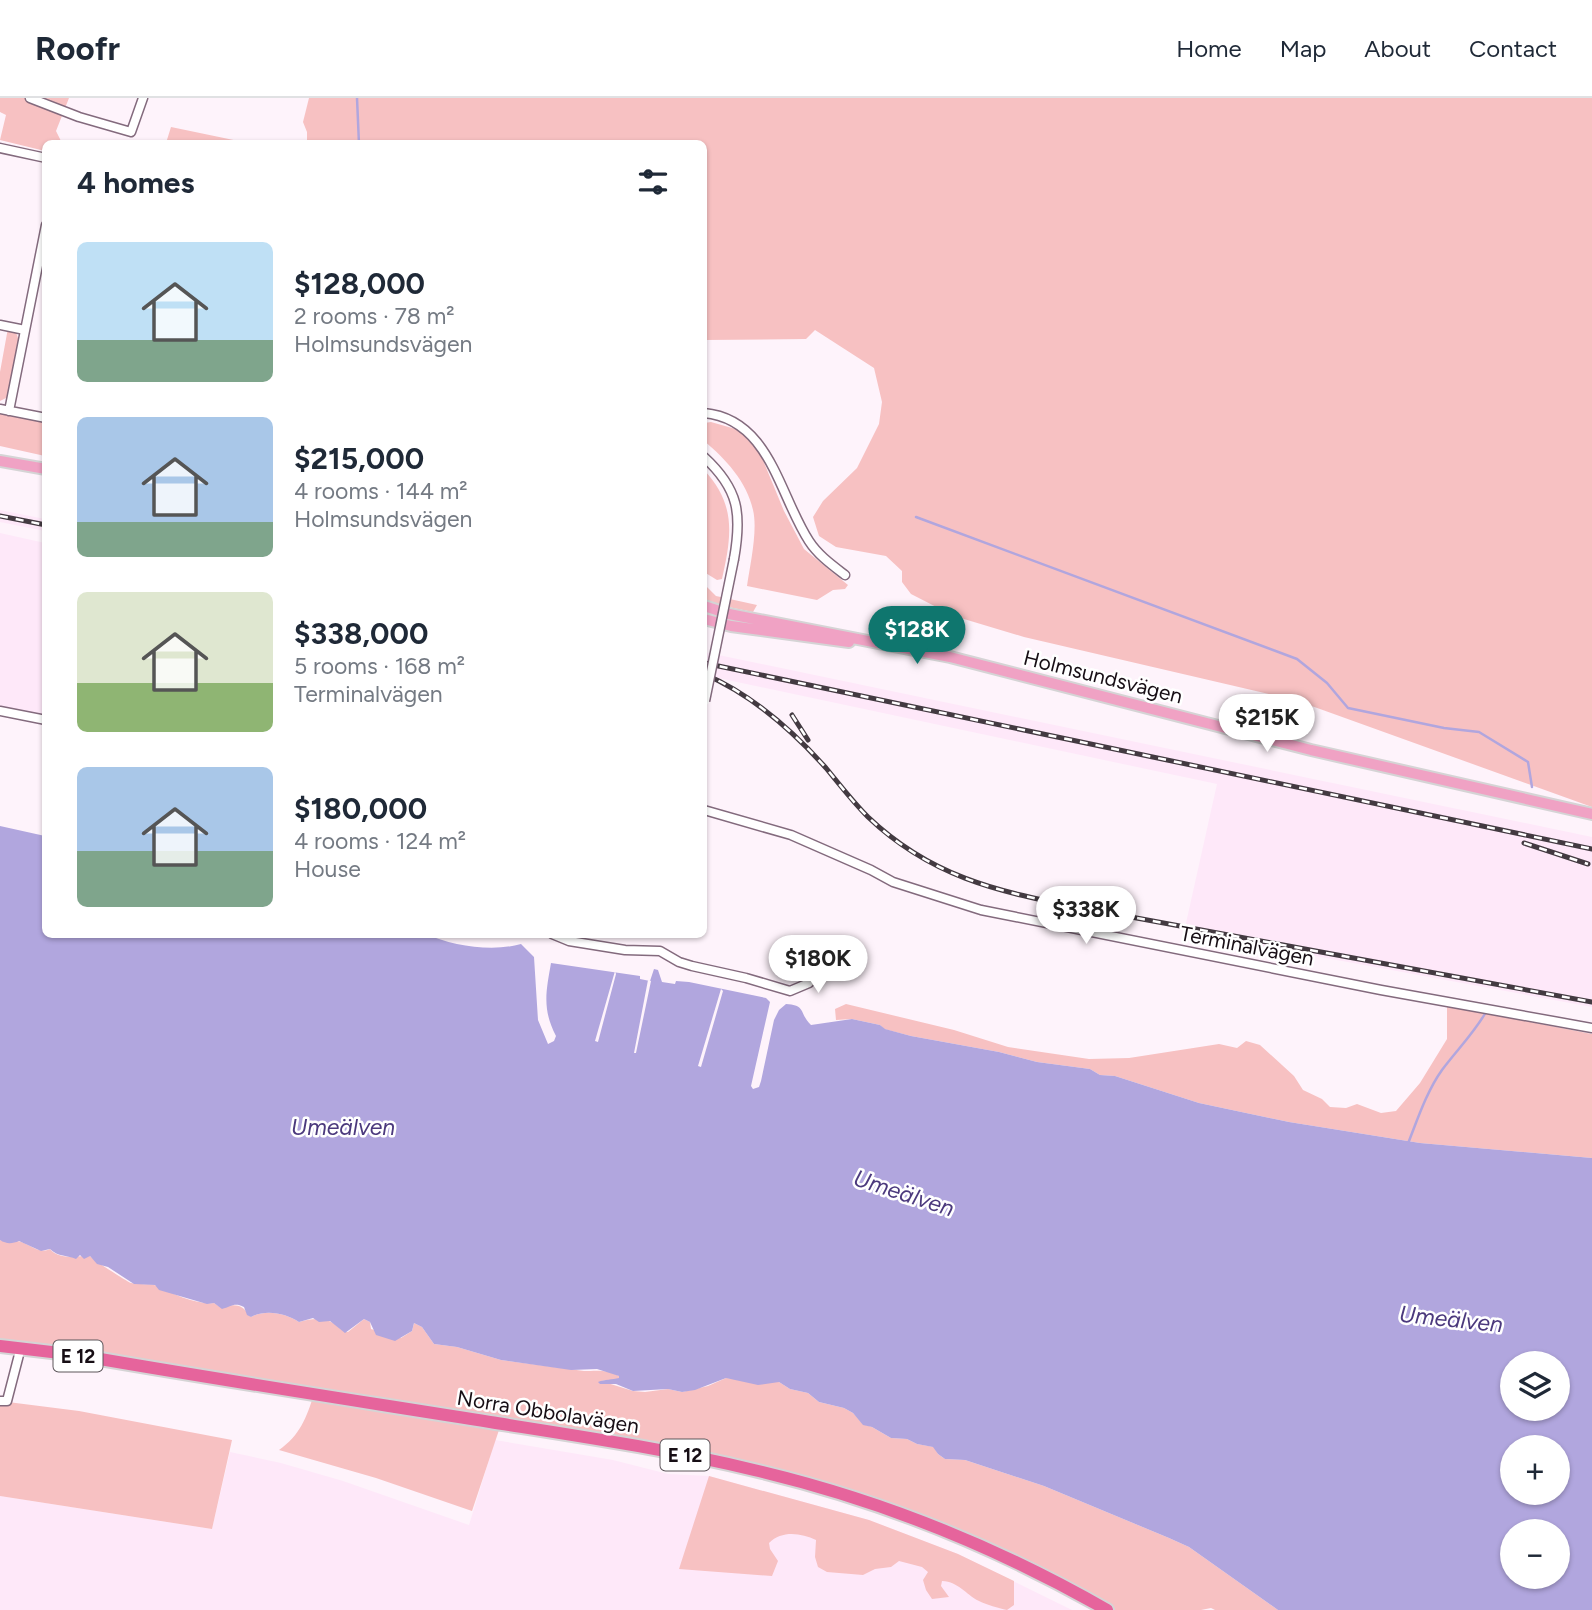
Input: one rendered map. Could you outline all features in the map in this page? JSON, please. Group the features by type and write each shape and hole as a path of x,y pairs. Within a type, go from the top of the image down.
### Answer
{"highway":[{"name":"Norra Obbolavägen","path":"0,1346 21,1347 607,1441 757,1470 825,1489 927,1524 1036,1572 1107,1610"}],"main road":[{"path":"0,461 42,468"},
{"name":"Holmsundsvägen","path":"707,607 729,614 950,657 1311,750 1592,814"},
{"name":"Holmsundsvägen","path":"707,620 808,638 890,644"}],"street":[{"path":"30,98 79,117 131,132 143,98"},
{"path":"0,148 42,157"},
{"path":"42,245 5,410 42,417"},
{"path":"0,325 25,330"},
{"path":"707,414 719,415 740,425 751,434 768,459 810,542 822,557 845,575"},
{"path":"707,460 726,480 734,495 739,514 734,559 707,690"},
{"path":"0,710 42,719"},
{"name":"Terminalvägen","path":"707,811 791,835 872,870 893,882 981,910 1381,990 1592,1028"},
{"path":"562,938 625,950 660,951 692,966 790,990 810,983 821,966"},
{"path":"4,1401 21,1347"}],"shaded area":[{"path":"0,98 69,98 56,131 60,140 42,140 42,150 0,140 6,115 0,112"},
{"path":"309,98 1592,98 1592,807 1295,700 1024,637 954,616 911,594 902,582 902,571 886,556 836,547 819,536 813,517 823,501 857,468 879,424 882,402 874,368 815,330 806,339 707,340 707,140 307,140 303,122"},
{"path":"171,127 234,140 167,140"},
{"path":"8,328 15,329 20,344 10,396 0,401 0,372"},
{"path":"0,412 42,420 42,455 0,446"},
{"path":"707,423 739,430 760,453 784,511 804,549 848,585 845,589 833,590 817,600 747,586 754,537 753,510 746,490 734,471 707,444"},
{"path":"707,474 722,495 729,521 728,548 722,579 717,580 707,574"},
{"path":"0,510 42,518 42,530 0,522"},
{"path":"0,533 42,542 42,719 0,711"},
{"path":"707,587 716,596 757,605 753,612 707,600"},
{"path":"707,653 1592,837 1592,1007 1184,932 1217,784 707,676"},
{"path":"846,1004 954,1030 1008,1047 1089,1059 1129,1058 1219,1044 1237,1048 1246,1041 1260,1045 1294,1076 1303,1090 1322,1099 1330,1107 1346,1108 1357,1104 1381,1113 1396,1111 1420,1083 1447,1039 1447,1006 1592,1034 1592,1158 1420,1143 1289,1122 1199,1103 1115,1076 1100,1075 1090,1069 1037,1062 999,1052 911,1036 852,1019 836,1020 835,1009"},
{"path":"0,1240 21,1242 41,1250 50,1249 63,1256 90,1256 131,1283 154,1285 185,1298 214,1303 220,1307 238,1306 251,1317 269,1313 282,1314 299,1322 325,1320 348,1332 364,1319 370,1322 371,1329 401,1338 412,1331 414,1323 422,1327 434,1344 457,1347 501,1360 610,1372 620,1379 601,1381 633,1391 668,1389 682,1392 708,1386 726,1378 779,1382 790,1389 808,1393 819,1402 844,1408 863,1424 891,1438 907,1439 934,1447 945,1459 965,1460 1044,1486 1189,1547 1278,1610 1107,1610 1036,1572 825,1489 501,1424 472,1511 376,1478 279,1450 301,1426 314,1394 0,1346"},
{"path":"0,1401 79,1411 232,1440 212,1529 0,1496"},
{"path":"495,1440 613,1460 668,1474 709,1476 869,1520 958,1554 1072,1610 0,1610 0,1496 212,1529 230,1452 343,1481 469,1525"},
{"path":"709,1476 869,1520 958,1554 1014,1581 1014,1605 1007,1610 989,1605 953,1584 942,1581 941,1586 949,1597 932,1599 923,1580 928,1572 922,1567 899,1561 891,1567 875,1569 863,1575 827,1572 818,1567 815,1557 816,1540 798,1534 786,1534 769,1543 778,1561 772,1576 679,1569"}],"water":[{"name":"Umeälven","path":"0,826 42,835 42,938 437,938 448,942 498,948 521,944 534,957 538,1020 548,1044 554,1041 556,1036 547,1009 551,963 640,976 640,979 650,981 654,969 658,970 662,982 689,982 766,998 770,1002 751,1086 753,1089 759,1087 761,1081 774,1020 786,1004 800,1008 811,1025 852,1019 911,1036 999,1052 1037,1062 1090,1069 1100,1075 1115,1076 1199,1103 1289,1122 1420,1143 1592,1158 1592,1610 1278,1610 1189,1547 1044,1486 965,1460 945,1459 933,1447 907,1439 891,1438 863,1425 853,1413 844,1408 819,1402 808,1393 790,1389 779,1382 758,1385 726,1378 682,1392 668,1389 633,1391 616,1384 600,1384 598,1382 619,1376 597,1369 571,1370 501,1360 457,1347 434,1344 422,1327 414,1323 412,1331 395,1341 376,1335 370,1322 364,1319 345,1333 330,1321 319,1322 313,1318 299,1322 282,1314 269,1313 251,1317 241,1306 222,1309 214,1303 207,1304 159,1290 155,1285 134,1284 108,1267 97,1264 90,1256 84,1259 80,1255 76,1259 50,1249 41,1251 19,1241 9,1243 0,1240"}],"pier":[{"path":"615,971 616,974 598,1042 595,1041"},
{"path":"648,980 651,981 634,1053"},
{"path":"721,989 723,991 701,1067 698,1066"}],"waterway":[{"path":"357,98 359,140"},
{"path":"916,517 1297,659 1327,683 1348,708 1444,728 1479,732 1528,762 1532,787"},
{"path":"1409,1141 1437,1078 1486,1012"}],"railway":[{"path":"0,516 42,524"},
{"path":"707,664 1592,849"},
{"path":"707,675 738,692 785,727 826,768 862,811 891,837 915,854 965,878 1018,894 1077,907 1592,1002"},
{"path":"792,715 808,740"},
{"path":"1524,843 1588,864"}]}
